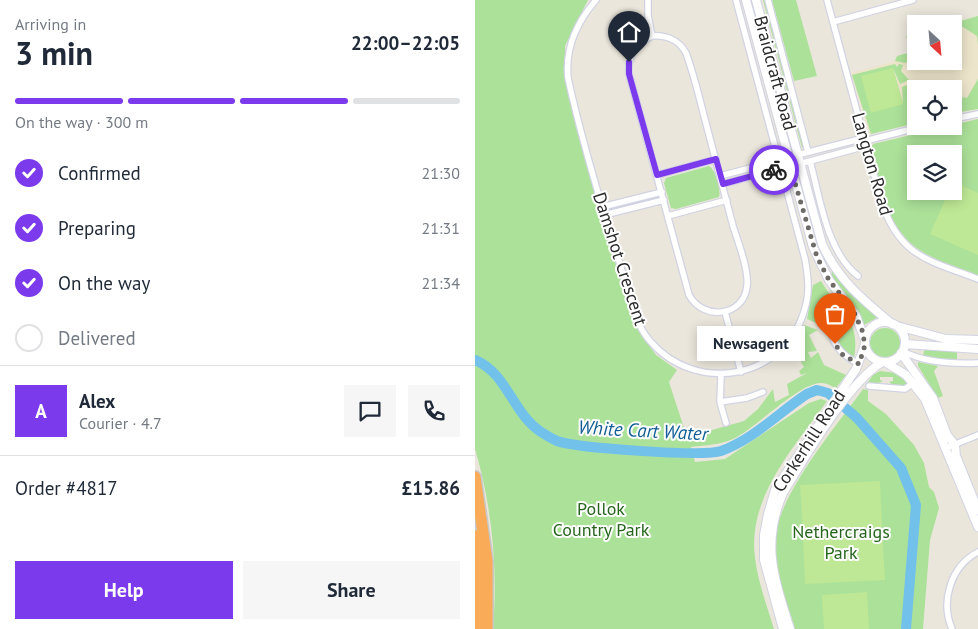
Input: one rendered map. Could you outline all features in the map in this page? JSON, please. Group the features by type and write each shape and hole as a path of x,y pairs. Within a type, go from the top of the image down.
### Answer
{"highway":[{"path":"475,477 487,554 487,629"},
{"path":"475,544 476,629"}],"street":[{"name":"Damshot Crescent","path":"596,0 572,38 568,71 604,215 638,322 648,340 665,357 690,370 721,375 741,372 771,358 792,337 805,308 808,277 805,259"},
{"path":"648,0 648,16 652,36"},
{"name":"Braidcraft Road","path":"736,0 805,259"},
{"name":"Braidcraft Road","path":"746,0 813,247 825,274 856,316 865,343"},
{"name":"Braidcraft Road","path":"756,0 817,232 835,268 855,293 895,325 946,339 978,340"},
{"name":"Braidcraft Road","path":"768,0 808,152"},
{"name":"Langton Road","path":"827,0 885,214 897,236 906,246 925,259 978,279"},
{"path":"833,22 899,2 913,0"},
{"path":"652,36 672,39 686,53 723,184 747,282 742,301 725,312 706,311 691,299 628,69 634,50 641,42 652,36"},
{"path":"962,117 978,114"},
{"path":"798,160 810,160 907,131"},
{"path":"798,160 808,152 865,142"},
{"path":"657,175 716,159"},
{"path":"720,176 778,160 789,162"},
{"path":"810,160 830,232 844,260 859,276"},
{"path":"723,184 780,169 789,162"},
{"path":"602,207 662,192"},
{"path":"604,215 664,200"},
{"path":"668,216 727,200"},
{"path":"825,274 835,268"},
{"path":"841,296 834,308 830,333 840,352 859,364"},
{"path":"725,312 741,372"},
{"path":"978,510 956,456 955,444 947,435 933,398 917,380 871,356 865,343 868,332 874,326 881,323 895,325 903,335 903,349 917,380 946,448 978,528"},
{"name":"Corkerhill Road","path":"841,400 859,364 865,343"},
{"path":"883,362 896,359 903,349 918,343 959,350 978,349"},
{"path":"903,349 914,357 942,362 978,363"},
{"name":"Corkerhill Road","path":"783,629 764,560 764,535 767,514 775,490 841,400 856,386 864,375 883,362"},
{"path":"721,375 720,402 725,423"},
{"path":"869,386 905,389 917,380"},
{"path":"720,402 747,398 763,392"},
{"name":"Corkerhill Road","path":"790,629 771,562 770,542 773,522 783,493 825,422"},
{"path":"946,448 978,435"},
{"path":"952,629 947,600 950,585 957,569 978,552"}],"shaded area":[{"path":"978,16 978,109 962,112 962,80 907,80 907,125 870,134 851,73 895,61 897,56 907,53 907,70 963,70 963,20"}],"green space":[{"name":"Pollok Country Park","path":"475,0 588,0 565,46 567,90 635,325 656,355 677,370 669,382 687,437 744,421 758,409 773,389 775,402 789,395 787,384 807,373 801,375 799,371 804,367 795,352 787,357 784,353 804,325 818,330 809,335 817,351 808,352 811,358 818,352 824,365 846,375 836,388 821,383 801,390 733,439 718,444 691,447 695,462 725,459 809,403 821,399 827,401 776,474 758,514 754,536 756,567 774,629 493,629 495,583 492,538 486,493 475,449"},
{"path":"750,0 753,0 786,129 784,128"},
{"path":"763,0 765,0 804,147 802,148"},
{"path":"772,0 796,0 817,76 794,81"},
{"path":"978,16 978,46 977,36 963,27 963,20"},
{"path":"907,53 907,62 895,61 897,56"},
{"path":"895,64 897,67 899,64 903,65 901,71 909,80 900,84 893,68 903,104 902,87 907,85 907,125 871,134 852,75"},
{"path":"893,68 903,104 871,113 861,76"},
{"path":"978,79 978,109 962,112 962,99 963,97 967,98"},
{"path":"978,119 978,276 926,254 903,236 894,223 887,206 871,148 873,144 911,135 962,135 962,123"},
{"path":"709,166 712,168 717,180 719,197 676,209 671,208 664,183 666,178"},
{"path":"962,186 978,193 978,255 930,234 945,200 962,200"},
{"path":"832,272 878,317 864,325 853,305 831,275"},
{"path":"821,281 832,298 823,326 807,319 813,285"},
{"path":"840,304 851,323 855,336 854,358 842,348 835,334 834,319"},
{"path":"885,328 891,329 899,337 899,349 891,357 885,358 879,357 871,349 870,343 871,337 879,329"},
{"path":"925,347 957,352 957,361 923,356"},
{"path":"918,362 938,366 934,371 943,396 938,398 918,366"},
{"path":"880,371 896,373 907,383 904,385 893,385 889,382 893,381 893,377 880,377 880,380 883,381 876,384 868,382 873,375"},
{"name":"Nethercraigs Park","path":"863,389 868,390 868,401 886,414 914,445 924,463 929,487 934,492 939,508 930,540 923,629 795,629 776,563 775,540 779,522 786,502 797,482 824,441"},
{"path":"880,481 882,527 803,532 800,485"},
{"path":"882,533 885,580 805,584 803,538"},
{"path":"867,592 869,629 824,629 822,595"}],"waterway":[{"name":"White Cart Water","path":"475,360 495,374 523,415 541,432 557,441 569,444 612,449 690,453 721,451 755,433 807,394 817,390 828,393 857,418 901,468 916,505 906,629"}],"way so far":[{"path":"774,170 790,166 808,232 817,257 829,280 856,316 865,340 859,364 843,355 835,344"}],"place":[{"name":"Newsagent","path":"835,344"}],"route":[{"path":"629,62 629,74 657,175 716,159 723,184 774,170"}]}
